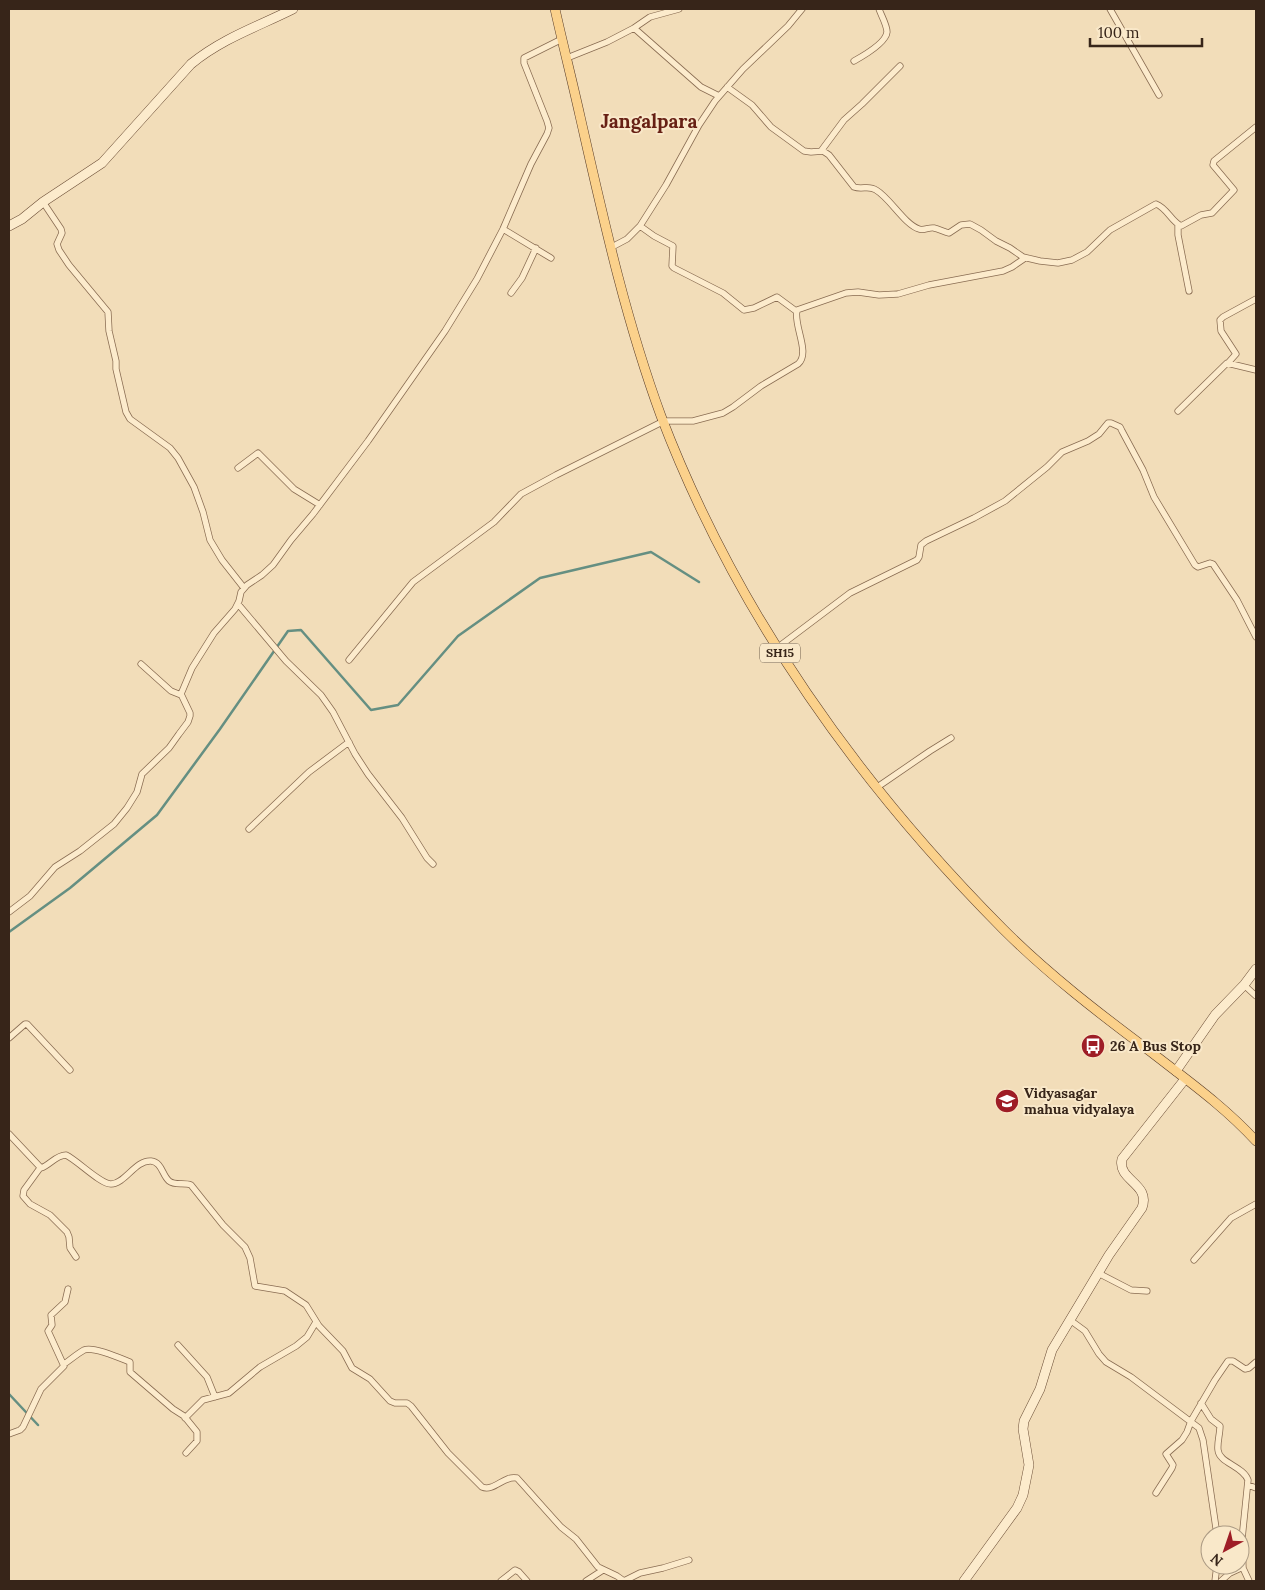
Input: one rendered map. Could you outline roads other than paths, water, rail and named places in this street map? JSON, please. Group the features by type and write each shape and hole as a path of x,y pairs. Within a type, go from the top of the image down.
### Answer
{"main road":[{"name":"SH15","path":"555,9 610,248 626,307 664,421 695,495 728,565 777,648 813,704 876,788 922,843 1006,932 1071,990 1226,1112 1256,1141"}],"street":[{"path":"9,226 22,219 43,202 105,160 185,71 202,55 224,41 293,9"},
{"path":"567,58 602,44 634,28 650,17 679,9"},
{"path":"610,248 627,239 640,226 666,185 699,125 719,96 753,58 788,26 802,9"},
{"path":"854,61 876,46 886,35 887,30 879,9"},
{"path":"1110,9 1160,94"},
{"path":"634,28 701,87 719,96"},
{"path":"181,695 187,678 199,656 214,633 238,604 241,592 273,565 320,505 446,331 477,279 503,229 548,128 546,117 523,60 532,53 562,40"},
{"path":"821,151 844,120 900,66"},
{"path":"727,87 752,105 771,127 804,151 826,152 854,187 860,189 870,187 875,189 918,229 933,228 949,233 961,225 970,224 1025,258 1040,262 1058,263 1072,260 1087,252 1110,230 1156,204 1162,206 1178,225 1178,235 1189,291"},
{"path":"1178,225 1184,226 1201,215 1212,213 1232,192 1233,188 1213,165 1213,162 1256,127"},
{"path":"43,202 61,229 61,236 57,244 59,250 108,312 109,331 126,412 130,419 170,448 181,462 188,473 199,500 210,540 222,560 244,588"},
{"path":"349,660 413,582 494,522 516,497 664,421 698,420 723,413 761,386 801,362 803,354 796,311 777,297 748,310 743,309 723,293 673,267 673,246 640,226"},
{"path":"503,229 551,258"},
{"path":"511,293 522,278 536,248"},
{"path":"796,311 836,295 846,293 898,294 929,285 1003,270 1012,267 1025,258"},
{"path":"1178,411 1236,354 1220,331 1220,320 1223,316 1256,299"},
{"path":"1228,363 1256,370"},
{"path":"777,648 850,593 917,560 922,544 1006,501 1062,452 1069,447 1088,441 1099,434 1108,423 1120,427 1143,470 1154,497 1195,564 1198,567 1210,563 1213,564 1237,600 1256,637"},
{"path":"238,468 258,453 294,489 320,505"},
{"path":"238,604 286,661 321,695 333,712 368,774 402,818 427,858 433,864"},
{"path":"9,912 30,896 55,867 106,831 127,808 138,792 142,774 169,748 188,722 190,713 181,695 171,691 141,664"},
{"path":"876,788 951,738"},
{"path":"249,829 309,772 349,742"},
{"path":"1176,1072 1215,1015 1256,970"},
{"path":"1244,985 1256,996"},
{"path":"9,1038 27,1024 70,1070"},
{"path":"964,1581 1017,1508 1024,1495 1029,1465 1023,1429 1024,1418 1040,1389 1052,1350 1108,1255 1139,1214 1144,1202 1141,1190 1124,1172 1122,1159 1185,1079"},
{"path":"9,1134 40,1168"},
{"path":"76,1257 70,1248 70,1237 67,1232 50,1215 30,1204 23,1196 24,1190 40,1168 45,1167 60,1156 66,1155 100,1180 110,1184 117,1182 139,1165 150,1161 157,1164 169,1181 187,1183 193,1187 223,1225 245,1247 250,1258 255,1286 285,1291 308,1307 323,1332 340,1347 354,1370 370,1379 390,1401 409,1404 415,1409 448,1453 482,1487 489,1488 512,1477 517,1478 561,1527 576,1539 594,1562 603,1570 624,1581 640,1573 689,1560"},
{"path":"1194,1260 1231,1218 1256,1204"},
{"path":"1098,1273 1131,1290 1147,1291"},
{"path":"64,1364 48,1331 52,1325 51,1316 65,1302 68,1289"},
{"path":"1070,1320 1085,1331 1106,1362 1198,1426 1203,1440 1216,1525"},
{"path":"185,1418 203,1400 229,1393 260,1367 296,1346 307,1337 316,1322"},
{"path":"178,1345 207,1377 215,1397"},
{"path":"9,1434 23,1427 41,1388 64,1364 87,1349 130,1362 130,1372 193,1426 198,1435 197,1441 186,1453"},
{"path":"1156,1493 1172,1468 1166,1454 1182,1440 1187,1432 1190,1421 1215,1380 1230,1360 1245,1368 1249,1368 1256,1362"},
{"path":"1201,1403 1211,1419 1220,1426 1217,1449 1220,1455 1248,1477 1244,1525"},
{"path":"1248,1485 1256,1488"},
{"path":"500,1581 515,1570 527,1581"},
{"path":"586,1581 603,1570"}],"waterway":[{"path":"9,932 70,888 157,815 288,631 301,630 371,710 398,705 458,636 540,578 651,552 699,582"},
{"path":"9,1394 38,1425"}],"place":[{"name":"26 A Bus Stop","path":"1093,1046"},
{"name":"Vidyasagar mahua vidyalaya","path":"1007,1101"}],"district":[{"name":"Jangalpara","path":"649,121"}]}
